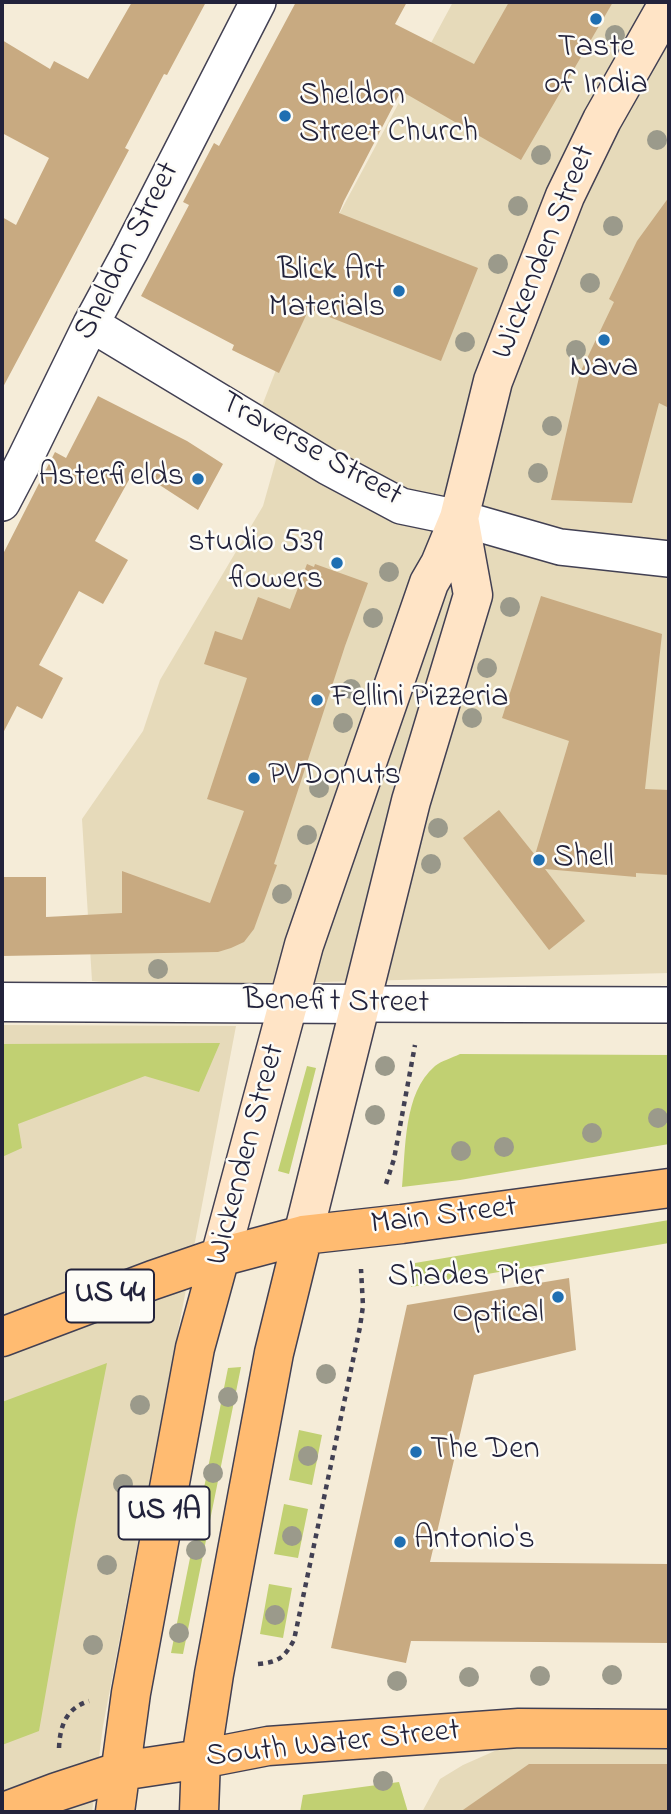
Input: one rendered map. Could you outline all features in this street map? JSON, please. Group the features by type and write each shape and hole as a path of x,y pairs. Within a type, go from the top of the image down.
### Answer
{"main road":[{"name":"Wickenden Street","path":"115,1812 131,1693 193,1362 304,945 429,583 459,518 493,381 565,197 602,120 669,2"},
{"name":"Wickenden Street","path":"199,1812 201,1759 214,1674 274,1353 411,801 473,595 459,518"},
{"name":"Main Street","path":"220,1257 303,1235 669,1188"},
{"name":"US 44","path":"2,1338 220,1257"},
{"name":"South Water Street","path":"4,1812 121,1771 268,1746 519,1728 669,1729"}],"street":[{"name":"Sheldon Street","path":"2,503 91,324 258,2"},
{"name":"Traverse Street","path":"91,324 328,467 401,506 459,518 560,547 669,559"},
{"name":"Benefit Street","path":"2,1002 669,1005"}],"path":[{"path":"255,1665 273,1663 286,1654 294,1640 360,1327 363,1306 360,1273 394,1159 417,1039"},
{"path":"58,1757 59,1738 67,1715 80,1704 93,1700"}],"shaded area":[{"path":"453,2 669,2 669,973 244,984 239,996 92,981 82,819 143,731 160,680 263,506 285,428 260,411 330,231"},
{"path":"2,1025 236,1026 103,1726 92,1812 2,1812"},
{"path":"558,1723 669,1726 669,1812 422,1812 440,1779 463,1765"}],"green space":[{"path":"220,1043 199,1092 145,1076 18,1124 22,1148 2,1157 2,1044"},
{"path":"460,1054 669,1055 669,1144 460,1180 402,1187 408,1122 417,1091 435,1066"},
{"path":"307,1066 316,1068 289,1174 278,1171"},
{"path":"669,1220 669,1243 411,1287 415,1263"},
{"path":"107,1363 39,1731 2,1745 2,1402"},
{"path":"241,1367 183,1654 171,1653 228,1368"},
{"path":"299,1430 322,1435 312,1485 289,1480"},
{"path":"284,1504 308,1509 298,1558 274,1554"},
{"path":"269,1584 292,1588 283,1638 260,1634"},
{"path":"399,1782 408,1812 300,1812 303,1795"}],"building":[{"path":"132,2 206,2 167,75 164,74 125,148 129,150 2,389 2,217 16,225 49,158 2,133 2,40 50,69 54,61 88,79"},
{"path":"296,2 407,2 395,24 474,64 509,2 613,2 521,160 401,91 344,201 339,213 478,268 441,361 309,309 279,373 232,350 234,345 141,296 189,205 183,202 214,143 219,146"},
{"path":"669,197 669,408 659,403 632,503 551,500 580,373 614,302 609,299 637,241"},
{"path":"98,396 187,441 223,464 198,510 135,469 95,541 128,560 103,604 79,591 39,665 63,678 42,719 17,706 2,735 2,556 55,452 66,458"},
{"path":"307,564 314,567 315,564 368,583 274,864 277,865 254,929 244,942 218,952 2,956 2,877 46,877 46,917 122,913 122,871 210,903 244,811 207,799 247,678 204,664 215,631 242,640 258,597 290,609"},
{"path":"541,596 662,634 645,789 669,790 669,875 636,873 636,877 545,869 585,921 549,950 463,838 499,810 535,855 569,741 502,718"},
{"path":"569,1278 576,1350 474,1375 430,1562 669,1564 669,1643 411,1641 406,1663 331,1648 407,1305"},
{"path":"529,1764 669,1764 669,1812 460,1812"}],"place":[{"name":"Taste of India","path":"596,19"},
{"name":"Sheldon Street Church","path":"285,116"},
{"name":"Blick Art Materials","path":"399,291"},
{"name":"Nava","path":"604,340"},
{"name":"Asterfields","path":"198,479"},
{"name":"studio 539 flowers","path":"337,563"},
{"name":"Fellini Pizzeria","path":"317,700"},
{"name":"PVDonuts","path":"254,778"},
{"name":"Shell","path":"539,860"},
{"name":"Shades Pier Optical","path":"558,1297"},
{"name":"The Den","path":"416,1452"},
{"name":"Antonio's","path":"400,1542"}]}
